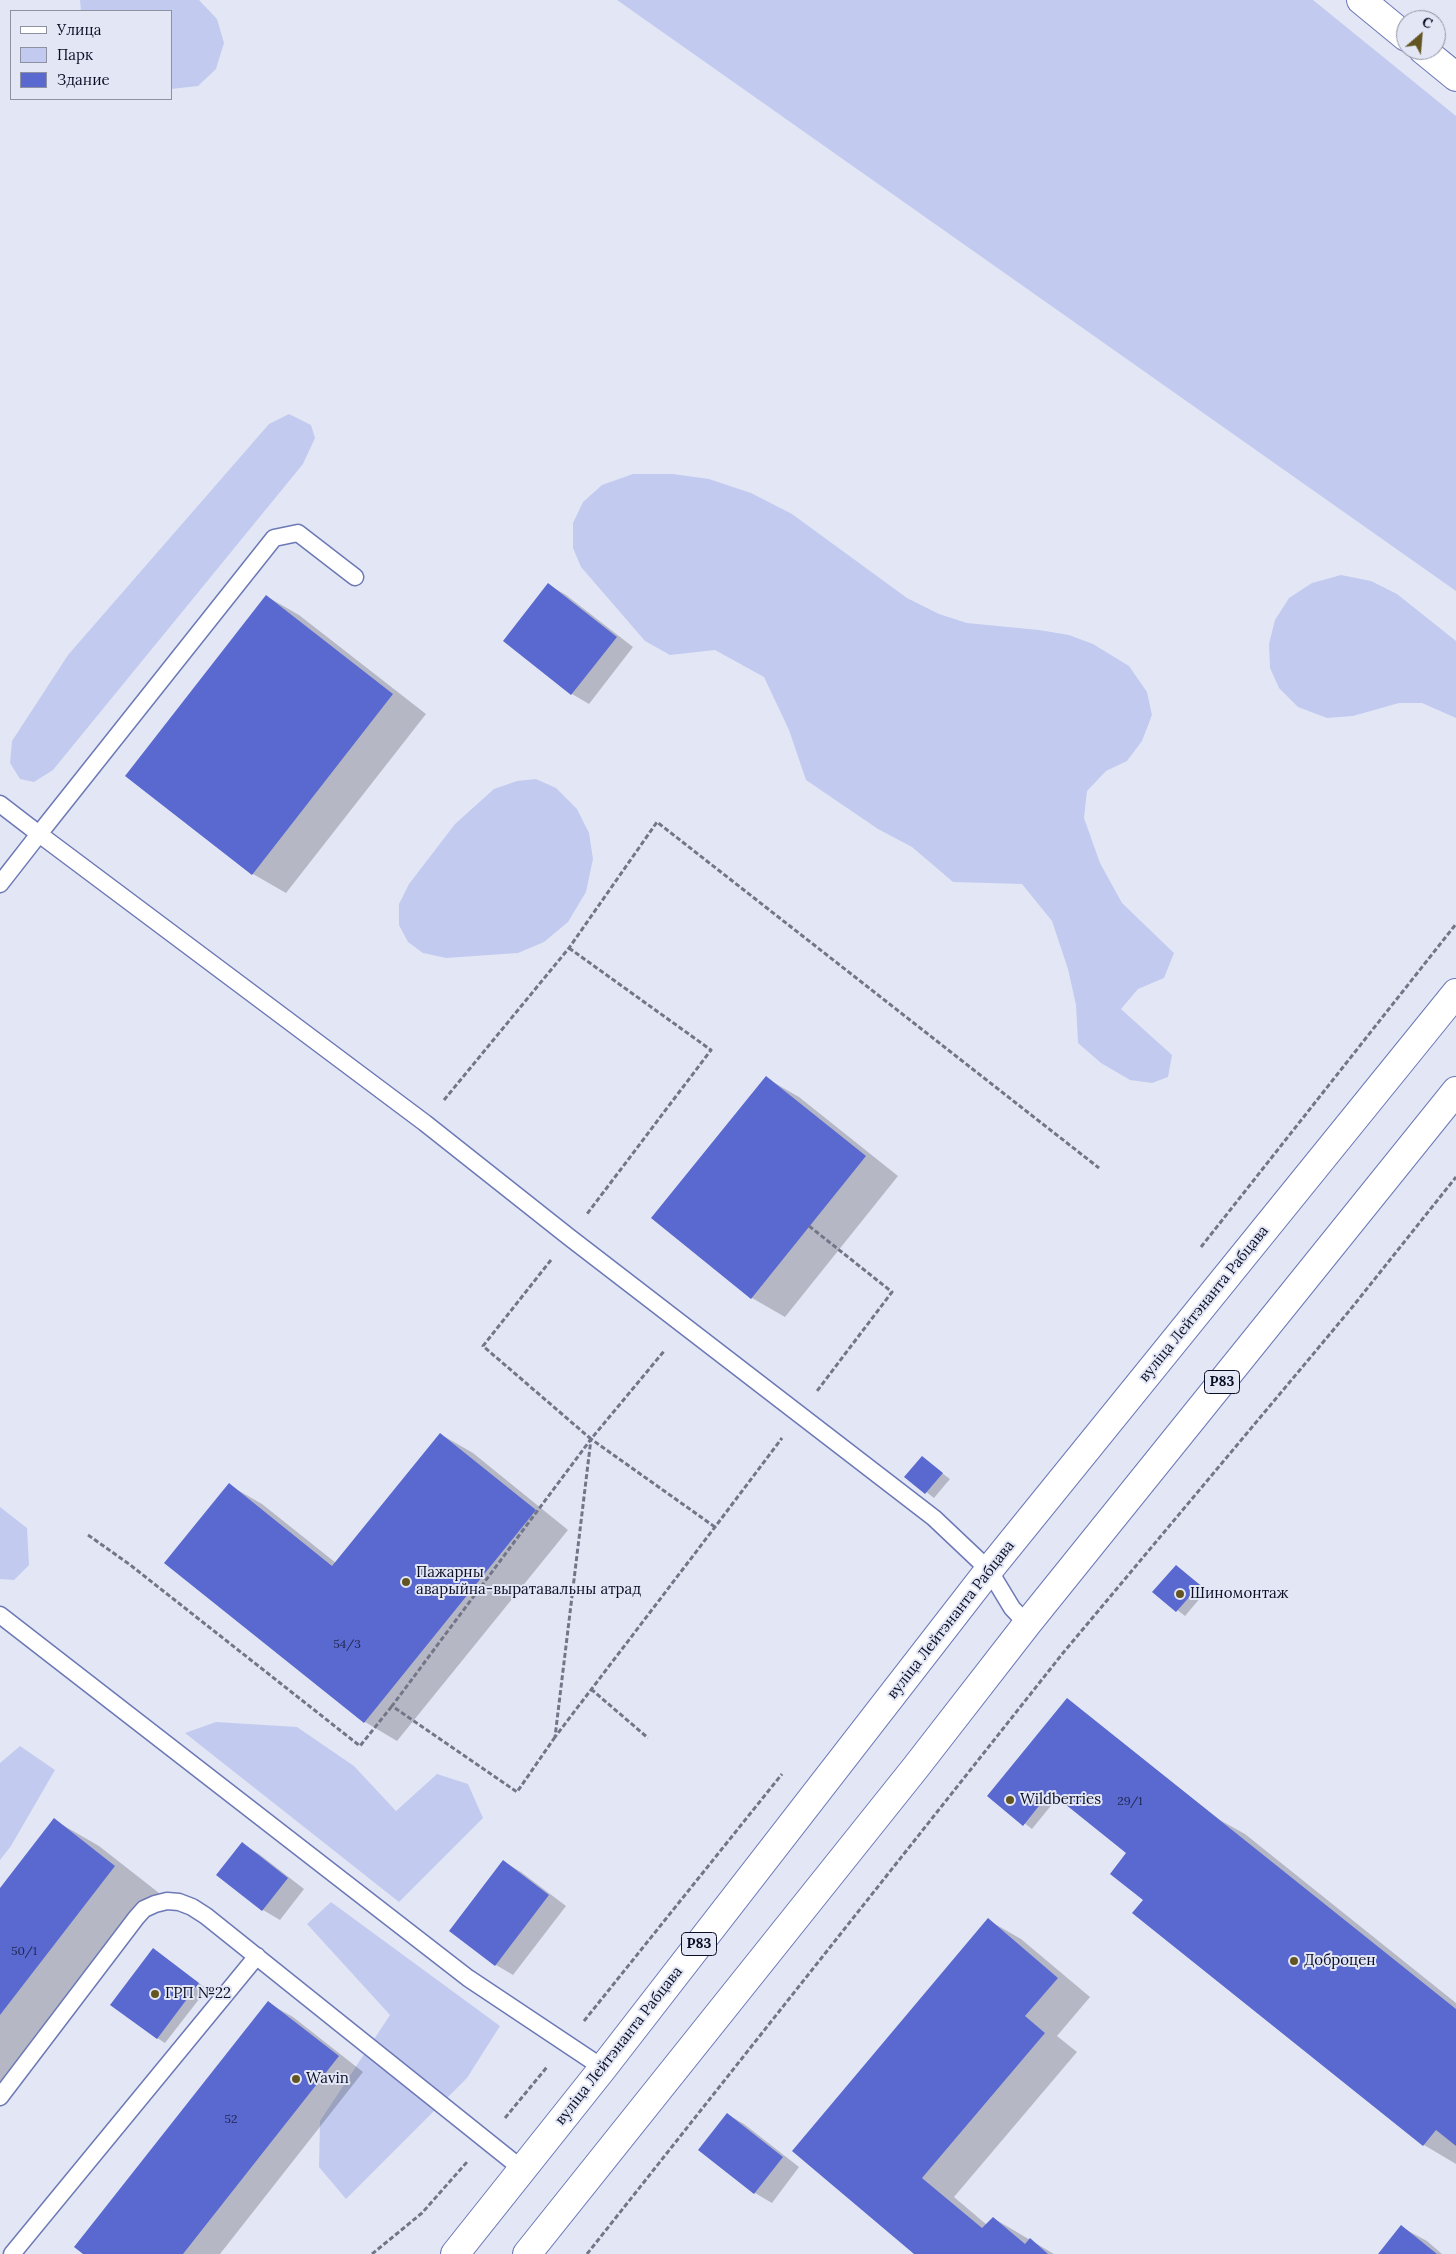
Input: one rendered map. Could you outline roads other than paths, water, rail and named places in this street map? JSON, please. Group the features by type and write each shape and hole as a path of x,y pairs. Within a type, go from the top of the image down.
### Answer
{"main road":[{"path":"1361,0 1396,29"},
{"path":"1435,60 1456,77"},
{"name":"вуліца Лейтэнанта Рабцава","path":"455,2254 603,2068 989,1570 1456,993"},
{"name":"Р83","path":"528,2254 1028,1624 1456,1091"}],"lane":[{"path":"0,884 274,538 298,533 355,577"},
{"path":"0,804 425,1122 569,1237 939,1522 989,1570 1012,1608 1028,1624"},
{"path":"0,1615 468,1978 603,2068"},
{"path":"0,2097 136,1918 144,1910 167,1901 192,1907 257,1956 522,2169"},
{"path":"12,2254 257,1956"}],"place":[{"name":"Пажарны аварыйна-выратавальны атрад","path":"406,1582"},
{"name":"Шиномонтаж","path":"1180,1594"},
{"name":"Wildberries","path":"1010,1800"},
{"name":"Доброцен","path":"1294,1961"},
{"name":"ГРП №22","path":"155,1994"},
{"name":"Wavin","path":"296,2079"}]}
